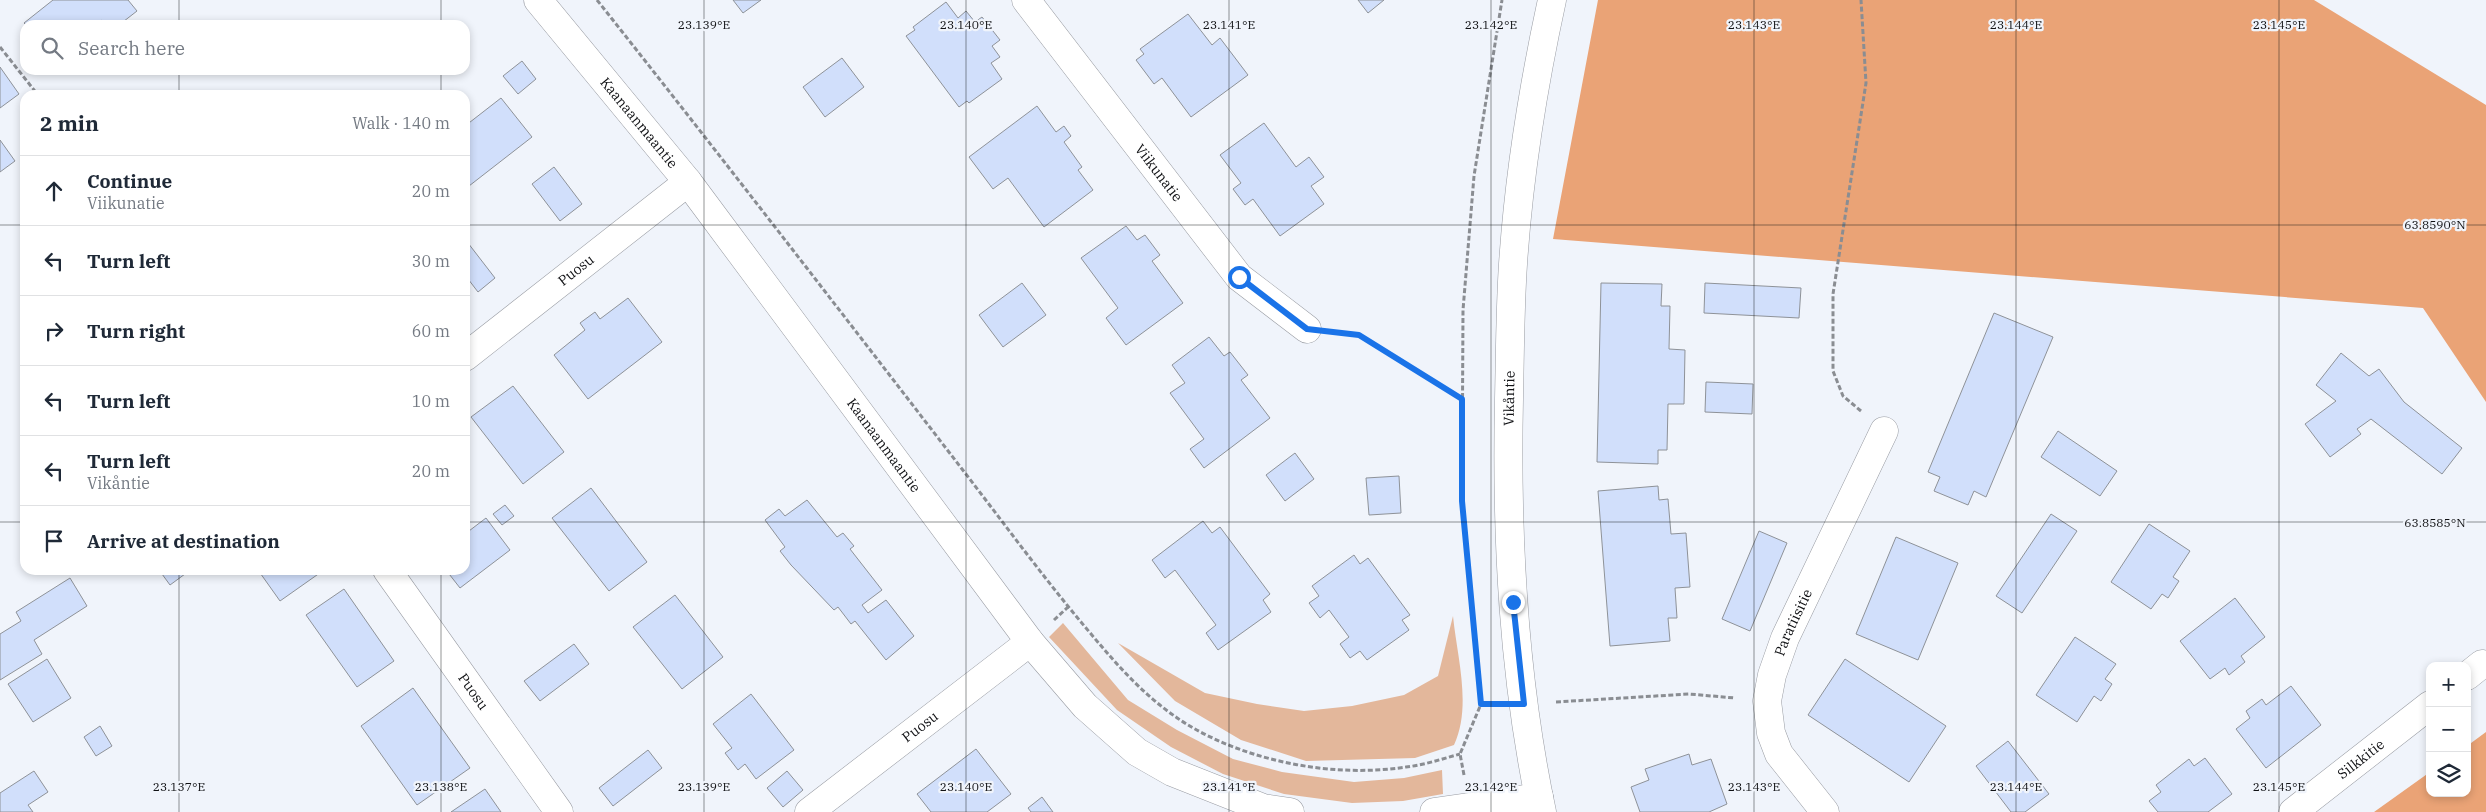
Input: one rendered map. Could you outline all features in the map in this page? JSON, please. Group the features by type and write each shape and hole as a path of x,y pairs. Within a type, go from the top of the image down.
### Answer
{"street":[{"name":"Kaanaanmaantie","path":"538,0 688,182 1030,642 1084,706 1137,752 1172,772 1263,808 1290,812"},
{"name":"Viikunatie","path":"1026,0 1239,277 1307,329"},
{"name":"Vikåntie","path":"1541,804 1524,704 1513,602 1507,491 1513,265 1523,164 1552,0"},
{"name":"Puosu","path":"470,353 688,182"},
{"name":"Paratiisitie","path":"1825,812 1779,754 1771,733 1767,701 1772,675 1785,638 1884,431"},
{"name":"Puosu","path":"392,575 559,812"},
{"name":"Puosu","path":"809,812 1030,642"},
{"name":"Silkkitie","path":"2293,812 2427,707"},
{"path":"1434,812 1471,806 1541,804"}],"path":[{"path":"597,0 722,158 1068,607 1130,680 1161,707 1228,746 1286,762 1352,770 1406,768 1460,754"},
{"path":"1471,806 1460,754 1481,704 1462,501 1462,310 1474,176 1502,0"},
{"path":"1861,0 1866,83 1833,294 1833,371 1843,396 1884,431"},
{"path":"0,47 20,72"},
{"path":"22,75 34,90"},
{"path":"1307,329 1359,335 1462,399"},
{"path":"1481,704 1524,704 1689,694 1767,701"}],"shaded area":[{"path":"1598,0 2314,0 2486,105 2486,402 2423,308 1553,239"},
{"path":"1453,616 1463,698 1459,730 1454,745 1415,758 1306,761 1241,740 1175,701 1118,643 1205,693 1257,704 1304,711 1352,706 1404,695 1438,676"},
{"path":"1063,623 1128,700 1177,730 1233,759 1282,772 1354,782 1404,778 1442,770 1443,794 1403,801 1352,803 1284,794 1223,774 1171,747 1117,710 1049,637"},
{"path":"2486,732 2486,812 2374,812 2426,775 2426,797 2471,797 2471,743"}],"building":[{"path":"53,0 128,0 137,11 125,20 28,20"},
{"path":"733,0 761,0 743,13"},
{"path":"1358,0 1384,0 1368,13"},
{"path":"946,2 958,18 966,11 975,22 982,17 1000,40 992,46 1000,57 991,63 1002,79 969,103 967,101 959,107 906,36 915,30 913,27"},
{"path":"1188,14 1212,45 1220,38 1248,75 1191,117 1162,78 1154,84 1136,60 1144,54 1140,49"},
{"path":"842,58 864,87 825,117 803,87"},
{"path":"522,61 536,79 518,94 503,76"},
{"path":"0,67 19,94 0,108"},
{"path":"501,98 532,137 470,185 470,122"},
{"path":"1037,106 1056,132 1064,126 1071,136 1064,142 1082,167 1078,170 1093,190 1044,227 1008,178 993,189 969,157"},
{"path":"1264,123 1296,167 1309,157 1324,177 1311,186 1324,204 1280,236 1253,199 1245,205 1233,189 1241,183 1220,155"},
{"path":"0,140 15,161 0,172"},
{"path":"554,167 582,204 560,221 532,184"},
{"path":"1126,226 1137,240 1145,235 1160,255 1152,261 1183,303 1126,345 1106,318 1118,308 1081,258"},
{"path":"470,246 495,278 478,292 470,282"},
{"path":"1022,283 1046,315 1003,347 979,315"},
{"path":"1601,283 1662,284 1661,306 1670,306 1669,349 1685,350 1684,404 1668,404 1667,450 1658,450 1658,464 1597,462"},
{"path":"1705,283 1801,288 1799,318 1704,313"},
{"path":"628,298 662,342 588,399 554,355 585,330 580,323 595,312 600,319"},
{"path":"1994,313 2053,337 1986,497 1974,491 1968,505 1934,491 1940,477 1928,472"},
{"path":"1209,337 1224,356 1230,352 1248,375 1241,380 1270,418 1204,468 1190,449 1204,439 1170,393 1185,383 1172,365"},
{"path":"2341,353 2369,376 2379,369 2404,402 2462,448 2442,474 2371,419 2357,429 2361,434 2330,457 2305,424 2336,401 2316,385"},
{"path":"1706,382 1753,384 1752,414 1705,412"},
{"path":"513,386 564,452 523,484 471,417"},
{"path":"2058,431 2117,471 2100,496 2041,457"},
{"path":"1295,453 1314,479 1285,501 1266,475"},
{"path":"1399,476 1401,513 1369,515 1366,478"},
{"path":"1658,486 1659,500 1668,499 1671,534 1686,533 1690,587 1675,588 1677,618 1668,618 1670,641 1610,646 1598,491"},
{"path":"591,488 647,562 609,591 552,518"},
{"path":"807,500 837,537 843,533 854,546 850,549 882,590 862,605 868,613 886,600 914,636 886,660 855,621 851,624 838,607 834,610 780,551 785,547 765,520 779,509 785,516"},
{"path":"505,505 514,516 502,525 493,514"},
{"path":"2051,514 2077,531 2022,613 1996,596"},
{"path":"486,518 510,550 460,588 450,575 470,575 470,530"},
{"path":"1203,521 1212,533 1220,527 1270,594 1263,600 1271,612 1218,650 1206,633 1216,625 1175,570 1165,578 1152,560"},
{"path":"2149,524 2190,551 2173,577 2179,581 2168,598 2162,594 2151,609 2111,582"},
{"path":"1759,531 1787,543 1750,631 1722,619"},
{"path":"1896,537 1958,563 1918,660 1856,634"},
{"path":"1354,555 1360,564 1368,558 1410,615 1402,620 1409,630 1367,660 1360,651 1350,658 1340,644 1349,637 1329,610 1320,618 1309,603 1319,596 1312,586"},
{"path":"163,575 184,575 170,585"},
{"path":"262,575 317,575 280,601"},
{"path":"70,578 87,606 34,640 42,654 0,680 0,634 21,621 16,612"},
{"path":"344,589 394,661 357,687 306,615"},
{"path":"675,595 723,657 682,689 633,627"},
{"path":"2235,598 2265,637 2241,656 2245,662 2229,675 2225,668 2210,679 2180,641"},
{"path":"2075,637 2116,664 2105,679 2112,684 2101,701 2094,696 2077,722 2036,695"},
{"path":"574,644 589,664 540,701 524,681"},
{"path":"47,659 71,698 33,722 8,684"},
{"path":"1845,659 1946,726 1909,782 1808,715"},
{"path":"2291,686 2321,725 2266,768 2236,729 2250,718 2246,711 2262,699 2266,705"},
{"path":"413,688 470,768 417,805 361,726"},
{"path":"751,694 794,750 756,779 745,764 738,770 725,753 732,748 713,724"},
{"path":"100,726 112,746 96,756 84,737"},
{"path":"2008,741 2049,794 2025,812 2011,812 1976,766"},
{"path":"976,749 1011,794 987,812 931,812 917,794"},
{"path":"648,750 662,768 613,806 599,788"},
{"path":"1689,754 1692,765 1711,759 1727,804 1709,812 1640,812 1631,787 1649,780 1645,769"},
{"path":"2205,758 2232,794 2208,812 2158,812 2149,801 2161,792 2156,785 2189,759 2194,766"},
{"path":"34,771 48,792 28,805 33,812 0,812 0,793"},
{"path":"787,771 803,790 783,807 767,788"},
{"path":"485,789 501,812 451,812"},
{"path":"1042,797 1053,812 1031,812 1028,808"}],"route":[{"path":"1239,277 1307,329 1359,335 1462,399 1462,501 1472,628 1481,704 1524,704 1513,602"}]}
